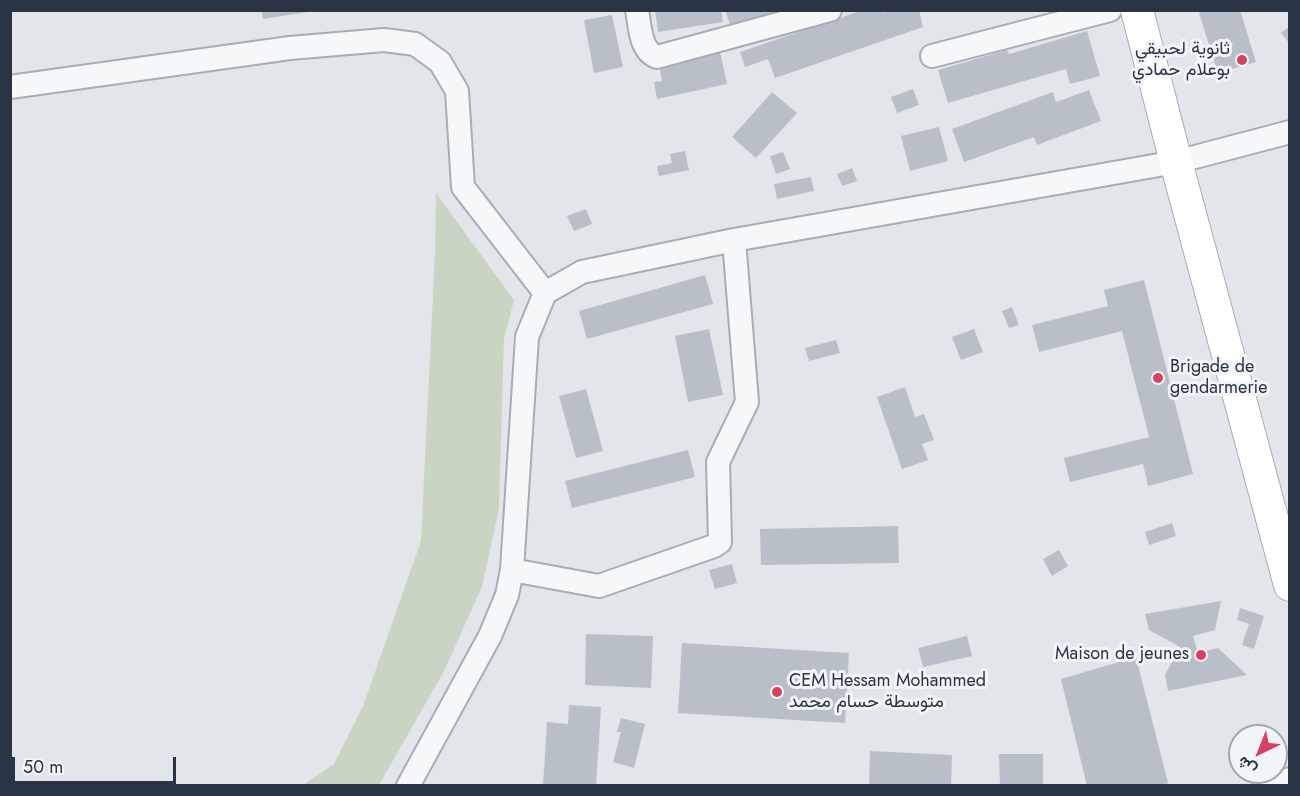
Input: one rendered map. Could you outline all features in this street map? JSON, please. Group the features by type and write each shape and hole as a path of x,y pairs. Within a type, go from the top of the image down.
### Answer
{"main road":[{"path":"1137,10 1290,585"}],"street":[{"path":"637,10 645,48 657,57 830,10"},
{"path":"932,56 1100,12"},
{"path":"10,87 290,48 384,40 415,44 440,62 457,91 464,187 545,293"},
{"path":"408,786 490,636 507,595 512,570 527,337 545,293 582,272 734,240 1176,162 1290,132"},
{"path":"512,570 599,586 720,542 718,462 747,402 734,240"},
{"path":"1264,786 1290,779"}],"green space":[{"path":"436,193 514,300 504,339 499,508 482,587 443,673 379,785 303,785 334,764 363,706 421,541"}],"building":[{"path":"262,10 308,10 308,12 263,19"},
{"path":"655,10 721,10 723,22 658,32"},
{"path":"725,10 777,10 777,11 731,27"},
{"path":"863,10 883,10 884,13 891,10 919,10 923,27 775,78 768,59 745,67 740,52"},
{"path":"1208,10 1240,10 1256,62 1218,73 1199,13"},
{"path":"612,15 623,67 594,73 584,20"},
{"path":"1290,26 1290,44 1281,33"},
{"path":"1087,31 1100,76 1070,84 1066,69 948,103 938,70 1007,50 1009,54"},
{"path":"720,52 727,84 657,99 654,82 662,81 659,64"},
{"path":"913,89 919,105 897,113 891,97"},
{"path":"1089,90 1101,121 1037,145 1034,137 964,162 952,129 1053,92 1056,102"},
{"path":"772,92 797,113 756,158 732,137"},
{"path":"939,127 948,161 910,171 901,136"},
{"path":"685,151 689,170 659,176 657,166 672,163 670,154"},
{"path":"783,152 790,169 776,174 770,156"},
{"path":"852,168 857,181 842,186 837,174"},
{"path":"811,177 814,191 777,199 774,184"},
{"path":"586,209 592,224 574,231 567,216"},
{"path":"705,275 713,304 587,339 579,311"},
{"path":"1144,280 1193,474 1148,486 1143,464 1070,482 1064,458 1149,437 1122,331 1039,352 1032,325 1108,306 1104,290"},
{"path":"1012,307 1019,325 1009,328 1002,311"},
{"path":"709,329 723,395 688,402 675,336"},
{"path":"974,329 983,352 961,360 952,337"},
{"path":"836,340 840,353 809,361 805,348"},
{"path":"905,387 915,417 924,414 934,440 922,444 928,460 902,469 877,397"},
{"path":"586,389 603,451 576,458 559,396"},
{"path":"688,450 695,477 572,508 565,481"},
{"path":"1172,523 1176,536 1149,545 1145,532"},
{"path":"898,526 899,563 761,565 760,529"},
{"path":"1059,550 1068,566 1052,576 1043,559"},
{"path":"732,564 737,583 715,589 709,570"},
{"path":"1221,601 1215,630 1193,636 1198,653 1218,648 1247,675 1168,691 1165,675 1180,647 1149,630 1145,614"},
{"path":"1240,608 1264,616 1254,649 1242,645 1249,624 1237,620"},
{"path":"586,634 653,636 651,688 585,685"},
{"path":"967,636 972,656 923,667 918,648"},
{"path":"682,643 849,653 845,723 678,713"},
{"path":"1136,657 1168,783 1158,786 1087,786 1061,679"},
{"path":"569,705 601,707 596,786 543,786 547,722 568,724"},
{"path":"621,718 645,724 634,768 613,762 621,732 617,732"},
{"path":"870,751 952,755 951,786 869,786"},
{"path":"999,754 1043,754 1043,786 1000,786"}],"place":[{"name":"ثانوية لحبيقي بوعلام حمادي","path":"1242,60"},
{"name":"Brigade de gendarmerie","path":"1158,378"},
{"name":"Maison de jeunes","path":"1201,655"},
{"name":"CEM Hessam Mohammed متوسطة حسام محمد","path":"777,692"}]}
